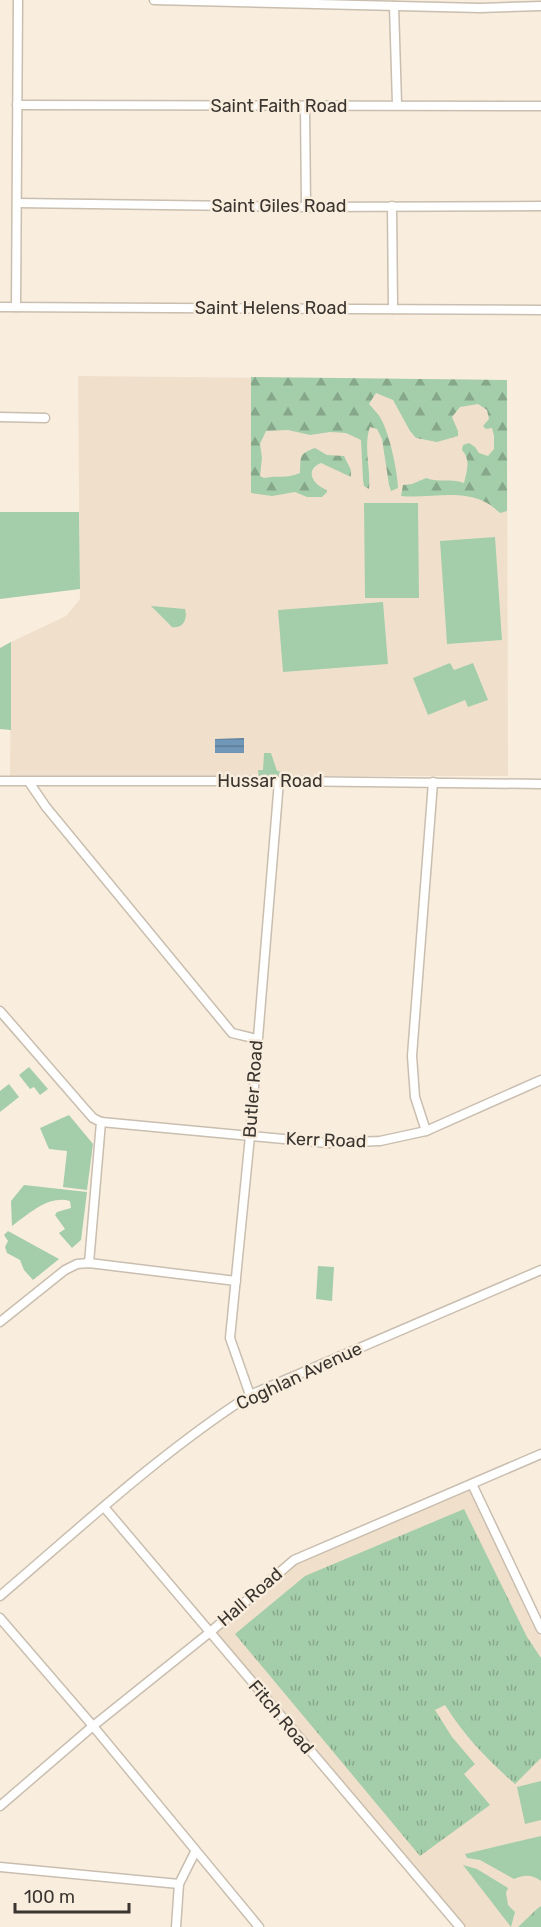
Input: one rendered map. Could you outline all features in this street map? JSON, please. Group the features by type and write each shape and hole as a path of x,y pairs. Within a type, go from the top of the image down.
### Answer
{"street":[{"path":"16,306 18,0"},
{"path":"154,0 480,8 541,6"},
{"path":"394,6 397,105"},
{"name":"Saint Faith Road","path":"18,105 541,106"},
{"path":"305,106 306,207"},
{"name":"Saint Giles Road","path":"17,203 306,207 541,206"},
{"path":"392,206 393,309"},
{"name":"Saint Helens Road","path":"0,307 541,310"},
{"path":"0,417 45,418"},
{"name":"Hussar Road","path":"0,781 541,784"},
{"name":"Butler Road","path":"250,1395 230,1338 250,1136 279,781"},
{"path":"28,782 232,1033 257,1039"},
{"path":"426,1131 415,1097 412,1056 433,782"},
{"path":"0,1011 93,1118 101,1122 89,1263"},
{"name":"Kerr Road","path":"101,1122 327,1143 380,1141 426,1131 541,1080"},
{"path":"0,1322 65,1270 77,1264 89,1263 236,1281"},
{"name":"Coghlan Avenue","path":"0,1596 177,1445 250,1395 541,1270"},
{"name":"Hall Road","path":"0,1806 294,1560 541,1454"},
{"path":"472,1484 541,1629"},
{"name":"Fitch Road","path":"104,1507 460,1927"},
{"path":"0,1618 93,1726 259,1927"},
{"path":"176,1927 178,1884 195,1852"},
{"path":"0,1868 178,1884"}],"shaded area":[{"path":"78,376 507,380 508,776 10,776 11,642 66,616 80,599"},
{"path":"470,1489 532,1623 541,1637 541,1927 464,1927 213,1633 296,1562"}],"green space":[{"path":"251,377 507,380 507,511 500,513 487,503 465,496 401,496 403,485 426,478 464,483 467,458 462,450 463,445 469,443 479,453 488,456 494,449 492,428 486,429 483,426 489,419 487,410 478,404 460,407 452,417 458,436 437,442 416,438 393,400 376,393 369,404 380,417 387,433 395,463 398,488 391,491 382,439 377,429 370,427 367,442 369,489 364,486 363,480 361,440 346,433 330,432 310,435 288,430 266,431 260,444 262,458 260,476 264,478 300,473 303,454 315,448 327,455 344,456 351,470 351,477 321,463 313,469 312,477 318,485 327,490 322,497 307,497 295,492 272,496 251,493"},
{"path":"364,503 418,503 419,598 365,598"},
{"path":"0,512 79,512 80,589 0,599"},
{"path":"495,537 502,640 447,644 440,541"},
{"path":"383,602 388,664 283,672 278,610"},
{"path":"151,606 185,609 185,620 182,625 172,627"},
{"path":"11,642 11,730 0,729 0,648"},
{"path":"450,663 454,670 473,663 488,700 468,707 465,700 428,715 413,678"},
{"path":"264,753 271,753 277,771 282,772 283,779 259,779 258,770 263,770"},
{"path":"29,1067 48,1089 40,1095 34,1087 30,1089 19,1075"},
{"path":"9,1084 19,1097 0,1112 0,1091"},
{"path":"69,1115 93,1144 87,1190 63,1187 67,1151 49,1149 40,1128"},
{"path":"24,1185 87,1192 81,1240 72,1248 59,1233 65,1229 55,1215 57,1212 71,1208 70,1201 46,1203 12,1226 11,1201"},
{"path":"8,1231 59,1259 33,1280 24,1270 20,1260 7,1253 5,1247 8,1241 4,1235"},
{"path":"318,1266 334,1267 332,1301 316,1299"},
{"path":"464,1509 527,1637 541,1658 541,1758 515,1784 477,1747 445,1705 435,1710 452,1737 475,1764 464,1774 490,1805 420,1856 235,1634 305,1576"},
{"path":"541,1781 541,1820 525,1824 517,1787"},
{"path":"541,1836 541,1881 528,1876 514,1879 480,1860 467,1858 465,1854"},
{"path":"463,1865 477,1869 508,1888 506,1893 508,1905 515,1912 511,1927"},
{"path":"541,1906 541,1927 518,1927 538,1908"}],"water":[{"path":"244,738 244,753 215,753 215,739"}]}
